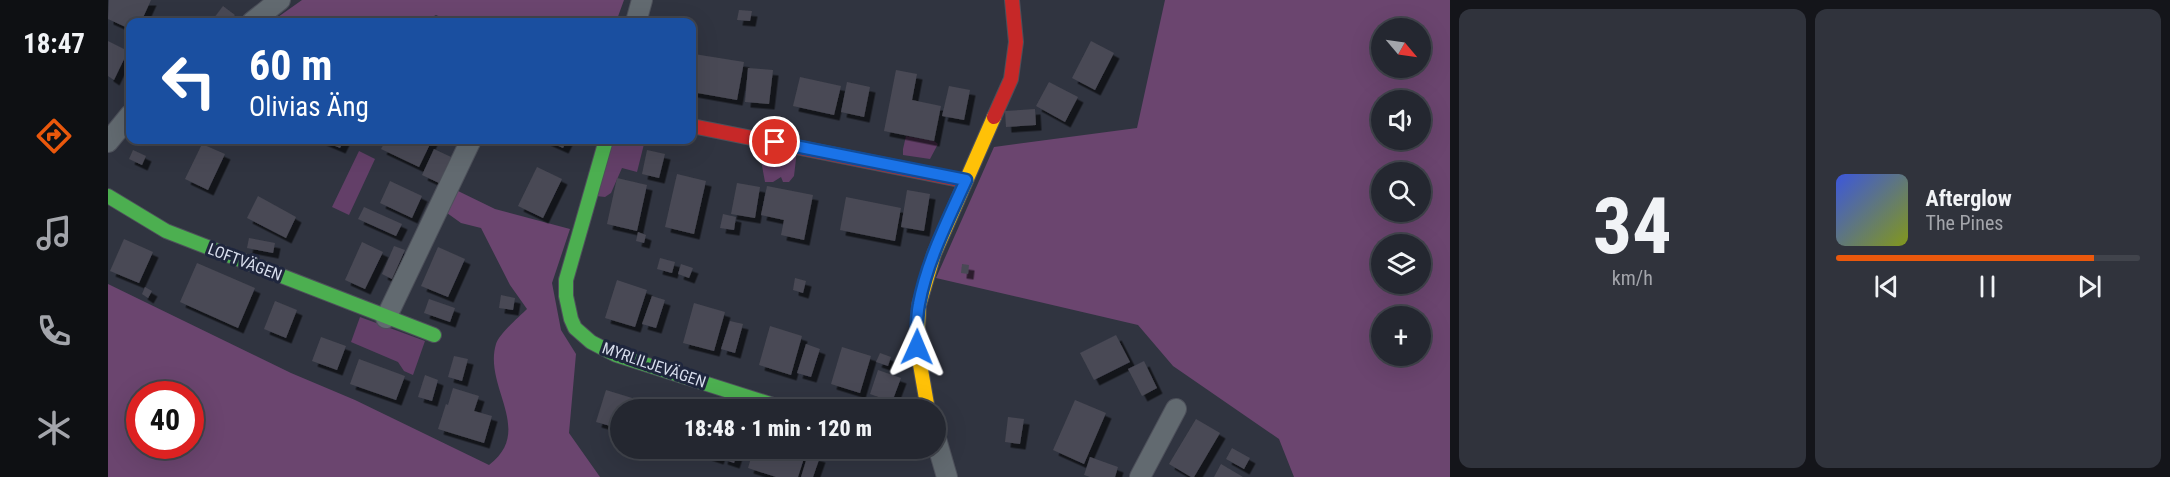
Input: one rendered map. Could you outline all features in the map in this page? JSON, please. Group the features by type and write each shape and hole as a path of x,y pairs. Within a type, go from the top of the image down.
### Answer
{"street":[{"path":"257,18 280,0"},
{"path":"637,18 642,0"},
{"path":"926,399 917,347 919,305 934,254 1011,79 1016,42 1012,0"},
{"path":"108,142 126,120"},
{"path":"696,127 966,180"},
{"path":"386,318 469,144"},
{"name":"MYRLILJEVÄGEN","path":"605,144 566,280 565,300 573,326 592,344 616,355 754,399"},
{"name":"LOFTVÄGEN","path":"108,196 166,231 434,335"},
{"path":"1140,477 1176,409"},
{"path":"941,459 946,477"}],"shaded area":[{"path":"302,0 624,0 617,18 443,18 436,15 430,18 277,18"},
{"path":"1165,0 1450,0 1450,477 1294,477 1279,439 1173,366 1138,325 936,278 994,147 1137,128"},
{"path":"906,136 934,141 938,144 930,159 903,155"},
{"path":"613,144 644,144 637,172 622,168 611,193 605,197 596,196"},
{"path":"758,144 797,150 794,176 789,182 783,182 781,177 773,182 765,182"},
{"path":"359,151 375,159 349,215 332,207"},
{"path":"458,191 495,209 570,229 552,283 561,330 576,354 569,433 600,477 108,477 108,284 291,373 355,400 489,465 502,452 508,437 508,423 496,376 494,360 496,344 505,331 527,309 510,285 481,228 461,223 447,213 449,202"},
{"path":"360,317 425,341 413,375 404,371 398,362 351,342"}],"building":[{"path":"109,0 151,0 143,18 126,18 126,27 108,19"},
{"path":"223,6 235,15 232,18 214,18"},
{"path":"739,10 752,11 750,21 737,20"},
{"path":"108,41 126,50 126,55 114,80 108,76"},
{"path":"1091,41 1114,53 1095,90 1072,78"},
{"path":"696,54 744,62 737,100 696,93"},
{"path":"748,68 773,70 769,104 745,102"},
{"path":"896,70 917,74 912,100 941,106 934,141 884,131"},
{"path":"800,77 841,86 834,115 793,106"},
{"path":"847,82 870,87 864,117 841,112"},
{"path":"1049,82 1078,97 1065,122 1036,106"},
{"path":"949,86 970,90 964,120 942,116"},
{"path":"1035,109 1036,125 1006,127 1005,111"},
{"path":"202,144 225,154 208,190 185,179"},
{"path":"330,144 342,144 340,148"},
{"path":"384,144 430,144 419,167 381,149"},
{"path":"434,149 451,157 439,183 422,175"},
{"path":"133,150 146,156 142,165 129,159"},
{"path":"647,150 665,154 659,178 642,174"},
{"path":"537,167 562,179 543,218 518,206"},
{"path":"677,174 706,181 694,234 665,227"},
{"path":"617,178 647,185 637,231 607,224"},
{"path":"390,181 422,196 412,218 380,203"},
{"path":"737,183 760,187 755,218 731,214"},
{"path":"767,186 813,195 804,240 781,235 784,220 761,215"},
{"path":"907,190 930,194 924,231 901,227"},
{"path":"258,196 296,217 286,238 247,218"},
{"path":"846,197 901,208 895,241 840,230"},
{"path":"364,207 402,224 396,236 358,219"},
{"path":"723,214 736,217 734,230 720,228"},
{"path":"638,232 646,235 644,243 636,241"},
{"path":"249,238 275,243 273,253 247,248"},
{"path":"124,239 153,252 139,283 110,271"},
{"path":"362,242 383,252 365,289 345,280"},
{"path":"394,246 405,250 392,279 382,274"},
{"path":"438,247 465,259 448,297 421,286"},
{"path":"660,258 675,262 672,273 657,269"},
{"path":"197,263 255,288 238,328 180,302"},
{"path":"681,264 693,268 689,278 678,274"},
{"path":"962,264 969,265 968,274 961,273"},
{"path":"795,278 806,281 803,293 793,290"},
{"path":"617,280 647,290 635,327 605,318"},
{"path":"145,287 152,291 148,298 142,294"},
{"path":"501,295 515,298 513,310 499,308"},
{"path":"652,296 665,300 656,328 642,324"},
{"path":"429,299 455,308 450,322 424,313"},
{"path":"275,301 297,310 286,338 264,329"},
{"path":"694,303 725,312 714,351 683,343"},
{"path":"730,321 743,324 735,353 721,349"},
{"path":"770,326 802,336 791,375 759,365"},
{"path":"1116,335 1130,362 1094,380 1080,353"},
{"path":"321,337 346,346 337,370 312,361"},
{"path":"806,344 820,349 811,377 797,373"},
{"path":"842,347 871,356 860,393 831,384"},
{"path":"880,353 891,357 888,366 876,362"},
{"path":"454,356 468,359 462,381 448,377"},
{"path":"359,359 405,376 396,400 350,384"},
{"path":"1144,361 1157,388 1142,396 1128,369"},
{"path":"878,370 901,378 893,399 884,399 870,394"},
{"path":"425,375 438,380 432,401 418,397"},
{"path":"453,388 479,396 474,411 492,416 484,443 438,429"},
{"path":"606,390 635,399 610,399 610,426 596,422"},
{"path":"1075,400 1106,413 1084,464 1053,450"},
{"path":"1008,417 1024,419 1020,444 1005,442"},
{"path":"1196,419 1220,433 1194,477 1191,477 1169,464"},
{"path":"1232,448 1250,458 1244,469 1226,459"},
{"path":"1090,457 1118,467 1115,477 1084,475"},
{"path":"722,459 735,459 734,463"},
{"path":"751,459 804,459 798,477 776,477 748,468"},
{"path":"806,459 819,459 813,477 801,477"},
{"path":"1221,464 1243,477 1214,477"}],"traffic: fast":[{"path":"605,144 566,280 566,296 575,328 591,342 616,355 754,399"},
{"path":"108,196 166,231 434,335"}],"traffic: slow":[{"path":"926,399 917,347 919,305 934,254 994,117"}],"traffic: jam":[{"path":"994,117 1011,79 1016,42 1012,0"},
{"path":"696,127 965,181"}],"route":[{"path":"775,142 966,180 934,254 924,284 919,305 917,347"}]}
